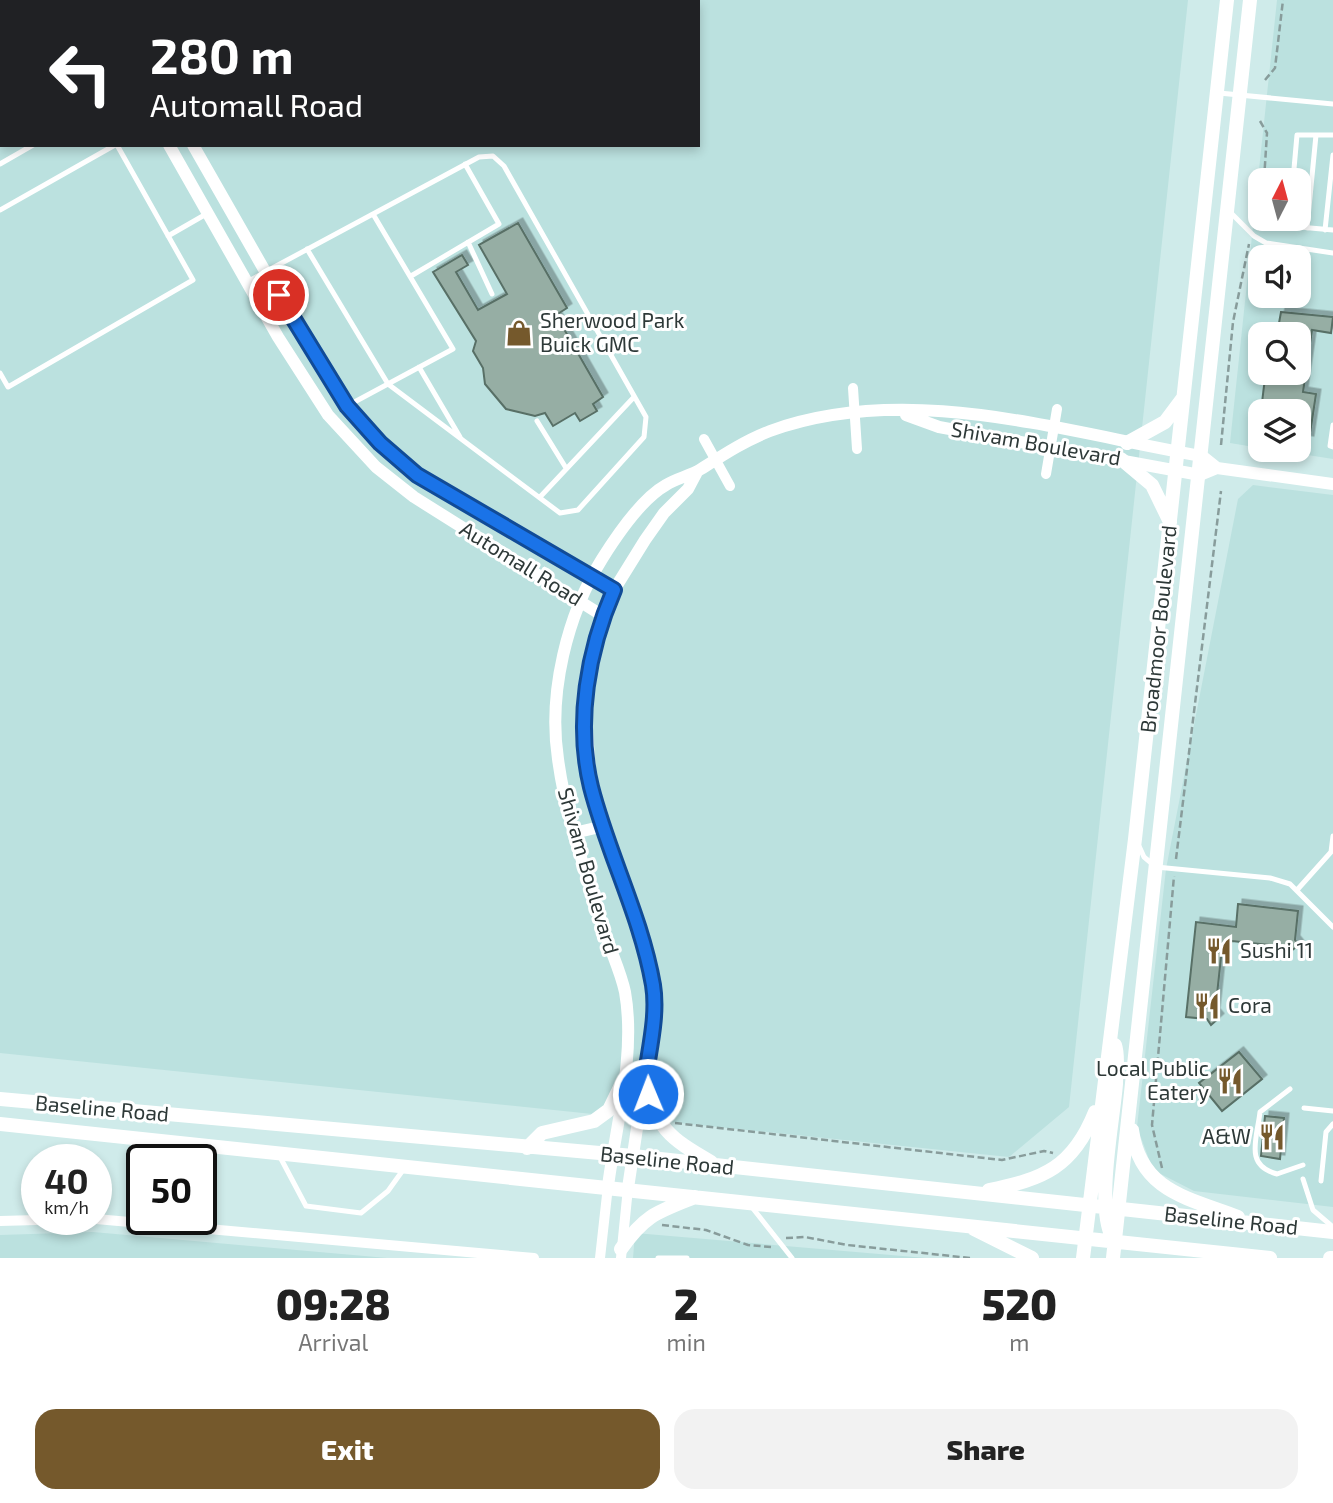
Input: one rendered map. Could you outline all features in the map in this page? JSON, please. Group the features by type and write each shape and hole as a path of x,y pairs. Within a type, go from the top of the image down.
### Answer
{"main road":[{"name":"Broadmoor Boulevard","path":"1083,1258 1178,469 1227,0"},
{"name":"Broadmoor Boulevard","path":"1113,1258 1115,1241 1112,1208 1129,1110 1250,0"},
{"path":"1127,443 1165,422 1184,397"},
{"path":"1121,459 1155,489 1170,524"},
{"path":"1111,1030 1117,1052 1112,1208"},
{"path":"645,1080 656,1119 687,1148 718,1166"},
{"path":"527,1148 541,1133 594,1121 609,1110 623,1081"},
{"path":"975,1193 1026,1183 1062,1164 1086,1135 1103,1091"},
{"name":"Baseline Road","path":"0,1099 633,1156 1258,1225 1333,1229"},
{"path":"1129,1110 1134,1145 1151,1178 1179,1195 1258,1225"},
{"name":"Baseline Road","path":"0,1124 628,1188 1269,1258"},
{"path":"621,1254 639,1224 659,1210 699,1196"},
{"path":"963,1224 1032,1258"}],"street":[{"name":"Automall Road","path":"170,147 247,282 328,415 376,467 414,497 603,616"},
{"name":"Automall Road","path":"194,147 265,272 347,406 380,443 417,475 614,590"},
{"path":"853,388 857,449"},
{"path":"1046,474 1057,409"},
{"name":"Shivam Boulevard","path":"608,1186 623,1081 627,1029 625,991 574,834 557,756 557,714 567,641 579,601 620,530 664,486 697,472 717,458 768,432 856,412 975,412 1202,456"},
{"name":"Shivam Boulevard","path":"896,412 939,426 1199,475"},
{"path":"704,439 717,458 730,486"},
{"path":"1202,456 1217,468"},
{"path":"1199,475 1217,468 1333,484"},
{"name":"Shivam Boulevard","path":"628,1188 645,1080 653,988 641,936 591,786 585,703 594,642 614,590 645,540 664,513 688,489 697,472"},
{"path":"574,834 604,826"},
{"path":"600,1258 608,1186"},
{"path":"621,1254 628,1188"},
{"path":"112,1220 534,1258"},
{"path":"0,1222 21,1221"}],"lane":[{"path":"1216,93 1333,104"},
{"path":"1294,168 1297,135 1333,135"},
{"path":"1311,187 1316,135"},
{"path":"0,164 30,147"},
{"path":"0,210 112,147"},
{"path":"0,373 8,387 193,280 117,147"},
{"path":"1325,230 1333,155"},
{"path":"247,282 479,157 493,156 504,166 646,417 644,437 578,510 560,513 388,384 307,250"},
{"path":"411,276 499,225 466,164"},
{"path":"1228,210 1254,236 1281,246 1333,253"},
{"path":"168,236 208,213"},
{"path":"347,406 453,349 373,214"},
{"path":"1311,228 1333,230"},
{"path":"468,242 492,294"},
{"path":"419,367 461,440"},
{"path":"540,497 634,397"},
{"path":"537,421 566,468"},
{"path":"1333,425 1329,446 1333,447"},
{"path":"1297,890 1331,852 1333,836"},
{"path":"1135,839 1144,857 1156,867 1270,878 1290,884 1333,927"},
{"path":"1290,1089 1259,1112 1254,1157 1260,1166 1277,1174 1303,1165"},
{"path":"1304,1108 1333,1111"},
{"path":"1321,1181 1326,1132 1333,1124"},
{"path":"277,1152 306,1206 354,1214 374,1205 405,1166"},
{"path":"1303,1179 1313,1210 1333,1229"},
{"path":"747,1201 792,1258"},
{"path":"659,1258 687,1258"}],"path":[{"path":"1265,80 1275,68 1283,0"},
{"path":"1260,121 1267,133 1265,168"},
{"path":"1221,445 1233,322 1248,250"},
{"path":"1177,846 1220,491"},
{"path":"1157,1174 1163,1166 1152,1125 1173,889"},
{"path":"669,1125 690,1123 726,1130 1002,1160 1044,1151 1055,1155"},
{"path":"655,1224 706,1230 758,1247 771,1247 779,1241 805,1237 846,1245 970,1258"}],"shaded area":[{"path":"700,0 1188,0 1069,1107 1009,1157 0,1053 0,147 700,147"},
{"path":"1277,0 1333,0 1333,459 1311,456 1311,399 1248,399 1248,446 1230,443 1248,273 1248,308 1311,308 1311,245 1251,245 1252,231 1311,231 1311,168 1259,168"},
{"path":"1253,485 1333,495 1333,1207 1194,1191 1153,1170 1137,1127 1166,869 1238,499"},
{"path":"635,1233 926,1258 633,1258"},
{"path":"112,1234 387,1258 0,1258 0,1235"}],"building":[{"name":"Sherwood Park Buick GMC","path":"518,223 567,308 556,315 603,397 593,404 597,411 580,421 575,413 553,426 545,413 535,416 506,409 485,384 483,368 473,351 476,341 433,272 462,255 468,265 456,272 478,310 507,294 479,245"},
{"path":"1281,312 1333,317 1331,333 1312,330 1311,337 1311,322 1279,322"},
{"path":"1264,385 1304,385 1303,392 1316,394 1311,427 1311,399 1263,399"},
{"path":"1238,904 1298,911 1295,940 1299,945 1291,951 1287,947 1232,941 1222,948 1215,1013 1219,1018 1211,1025 1207,1019 1186,1017 1196,922 1236,927"},
{"name":"Local Public Eatery","path":"1239,1052 1262,1079 1222,1111 1199,1083"},
{"name":"A&W","path":"1265,1116 1284,1118 1280,1159 1261,1156"}],"place":[{"name":"Sherwood Park Buick GMC","path":"519,333"},
{"name":"Sushi 11","path":"1219,951"},
{"name":"Cora","path":"1207,1006"},
{"name":"Local Public Eatery","path":"1230,1081"},
{"name":"A&W","path":"1272,1137"}],"route":[{"path":"279,295 347,406 380,443 417,475 614,590 594,642 585,703 586,746 591,786 641,936 653,988 645,1080 648,1094"}]}
